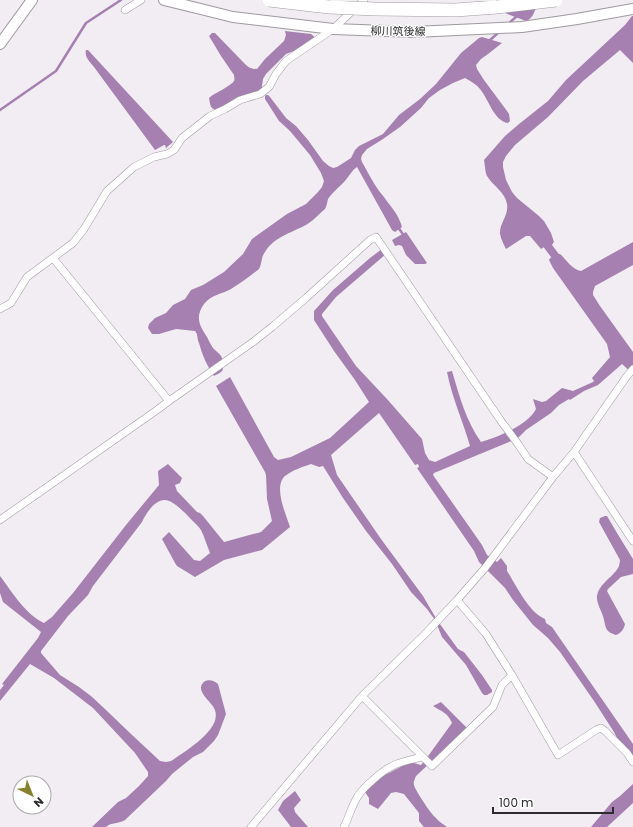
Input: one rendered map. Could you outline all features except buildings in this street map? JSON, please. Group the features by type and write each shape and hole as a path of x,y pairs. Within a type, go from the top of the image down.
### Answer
{"highway":[{"path":"269,0 367,9 456,10 556,0"},
{"path":"308,0 375,6 456,5"}],"main road":[{"path":"0,44 32,0"},
{"name":"柳川筑後線","path":"164,0 233,17 333,29 414,32 522,27 633,9"}],"street":[{"path":"125,10 141,0"},
{"path":"0,309 11,303 27,277 73,243 84,229 107,192 134,167 154,157 167,154 174,150 182,138 210,116 240,100 260,94 269,88 276,74 286,61 333,29 364,0"},
{"path":"0,520 253,342 283,318 370,240 376,237 528,459 553,477"},
{"path":"53,258 169,401"},
{"path":"251,827 362,696 427,632 485,568 553,477 574,452 633,369"},
{"path":"574,452 633,541"},
{"path":"457,600 486,634 512,675 558,755 601,728 627,753 633,762"},
{"path":"362,696 432,766 493,707 502,685 512,675"},
{"path":"344,827 358,795 382,772 390,766 422,757"}],"shaded area":[{"path":"513,8 536,8 534,14 526,21 505,13"},
{"path":"632,16 633,63 620,50 583,81 548,117 515,145 506,156 503,162 503,167 506,180 512,192 544,221 554,242 549,249 544,247 541,249 530,236 526,236 506,249 500,234 500,230 507,212 507,204 504,196 487,176 484,160 505,136 548,101 566,80 625,25"},
{"path":"285,31 311,34 317,39 308,42 286,54 266,74 263,79 262,89 215,110 212,108 209,98 234,81 234,75 209,36 212,33 215,33 246,65 257,69 284,41 286,35"},
{"path":"482,37 502,43 481,59 476,65 484,80 509,114 510,121 508,123 503,121 495,114 480,89 465,78 440,90 429,98 421,108 400,127 367,149 362,155 362,162 372,180 397,215 402,227 395,232 392,230 357,167 328,199 325,209 309,223 279,238 269,247 262,258 259,269 235,287 213,297 204,304 199,317 200,325 212,347 222,357 223,370 221,372 214,376 211,372 203,356 195,331 176,329 159,334 152,334 148,328 149,324 155,318 166,313 173,305 185,299 191,290 203,285 224,272 243,254 252,239 287,214 306,204 322,187 324,181 321,173 310,155 290,131 279,121 265,99 266,95 270,97 286,118 296,126 323,161 333,168 337,167 351,158 359,146 383,134 399,115 420,99 436,84 461,53"},
{"path":"86,50 88,50 173,142 166,148 164,145 155,150 88,59"},
{"path":"406,232 427,263 415,264 406,255 402,246 395,246 392,240"},
{"path":"633,242 633,265 595,286 593,295 633,352 633,374 622,364 598,385 559,405 551,413 526,430 519,437 434,473 433,475 482,545 487,555 497,562 501,558 507,566 507,571 528,605 552,627 633,744 633,756 617,738 594,701 560,652 548,638 533,625 505,588 479,562 474,551 417,468 419,467 418,464 415,465 379,413 331,455 337,475 381,539 423,596 437,620 458,649 464,652 482,675 492,692 487,695 482,693 466,665 442,637 435,620 411,592 392,564 366,531 323,466 319,467 311,464 304,466 285,476 282,481 280,494 290,527 262,550 224,560 195,577 177,566 162,539 169,532 194,560 200,561 210,553 201,530 177,506 169,501 160,501 152,506 142,522 93,586 88,595 68,616 41,653 60,675 91,696 160,761 171,761 186,751 203,737 215,721 216,713 201,689 204,682 211,680 218,684 226,714 218,735 214,741 203,752 193,757 172,774 125,820 110,824 106,827 92,827 118,802 126,798 139,786 148,776 148,772 135,753 93,708 54,678 30,664 0,701 0,690 4,685 2,684 38,638 41,632 3,602 0,593 0,576 25,609 31,615 44,623 52,617 73,593 159,485 158,471 168,464 182,478 180,483 175,485 177,491 197,512 203,516 224,542 261,532 272,521 267,499 266,475 216,386 230,377 274,457 278,460 291,457 330,438 369,402 314,320 314,311 333,290 382,249 386,254 336,297 322,316 356,366 422,439 425,453 429,460 435,462 470,446 447,372 452,371 467,417 481,442 504,434 527,420 536,409 533,399 542,402 546,401 562,388 573,391 594,381 592,378 610,357 607,344 553,268 549,260 560,254 572,266 581,271"},
{"path":"607,516 633,559 633,574 621,577 607,591 625,624 622,631 616,635 607,630 597,599 598,591 617,570 620,561 599,522 600,518"},
{"path":"441,702 467,728 416,776 414,784 420,797 433,815 447,827 424,827 419,821 419,813 404,794 396,792 391,793 378,809 369,804 369,798 365,792 381,777 410,762 421,765 452,723 446,714 433,706"},
{"path":"633,784 633,803 607,827 591,827 612,802"},
{"path":"295,791 301,800 294,808 295,812 308,827 291,827 278,810 283,801"}],"waterway":[{"path":"0,110 56,71 86,23 121,0"},
{"path":"507,25 517,16"},
{"path":"489,41 499,32"},
{"path":"398,227 404,236"},
{"path":"544,241 562,265"}]}
